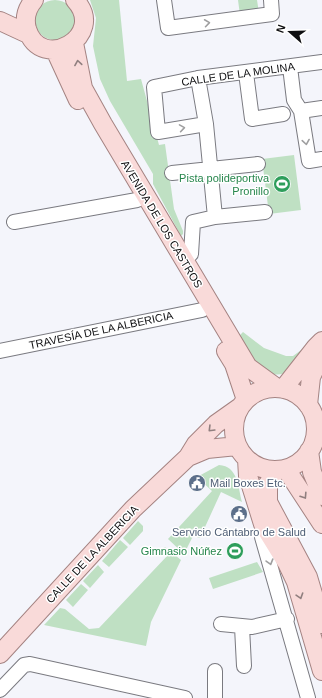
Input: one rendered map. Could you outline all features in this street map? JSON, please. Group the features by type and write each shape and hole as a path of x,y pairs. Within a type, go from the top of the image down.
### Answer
{"main road":[{"path":"2,22 28,34 39,46 55,50 65,48 74,42 81,32 84,20 82,11 75,0"},
{"path":"2,22 31,3"},
{"path":"28,34 26,15 31,3"},
{"name":"AVENIDA DE LOS CASTROS","path":"74,42 83,88 92,107 248,367 280,388"},
{"name":"AVENIDA DE LOS CASTROS","path":"55,50 81,108 234,364 243,404"},
{"path":"280,388 322,341"},
{"path":"308,405 311,377 322,354"},
{"path":"242,453 266,469 281,469 299,462 309,451 314,440 316,428 314,416 308,405 301,397 280,388 260,391 243,404 234,426 263,524 296,582 322,672"},
{"name":"CALLE DE LA ALBERICIA","path":"0,654 133,509 188,457 196,444 216,424 243,404"},
{"name":"CALLE DE LA ALBERICIA","path":"188,457 207,449 242,453"},
{"path":"309,451 312,472 322,496"},
{"path":"281,469 322,524"},
{"path":"281,469 268,484 268,502 308,578 321,614"}],"street":[{"path":"164,0 168,28 272,14 271,0"},
{"name":"CALLE DE LA MOLINA","path":"206,124 158,132 154,87 198,78 322,62"},
{"path":"290,67 294,100 301,111 309,161 322,159"},
{"path":"246,73 252,119 283,114"},
{"path":"198,78 206,124 215,217"},
{"path":"301,111 322,108"},
{"path":"172,173 258,164"},
{"name":"AVENIDA DE LOS CASTROS","path":"14,222 137,200"},
{"path":"184,260 191,254 193,222 215,217 265,212"},
{"name":"TRAVESÍA DE LA ALBERICIA","path":"0,351 202,310"},
{"path":"263,524 262,537 287,619 308,698"},
{"path":"220,624 252,627 287,619"},
{"path":"242,627 244,666"},
{"path":"8,698 0,689 24,666 30,664 130,692 186,698"},
{"path":"215,671 215,698"}],"green space":[{"path":"59,0 66,3 72,9 75,20 74,28 66,37 59,40 51,40 44,37 36,28 35,16 38,9 47,1"},
{"path":"90,0 119,0 127,81 141,79 159,145 165,144 174,209 183,231 181,236 153,184 153,174 110,101 100,79 93,46 96,18"},
{"path":"238,0 257,0 259,13 240,15"},
{"name":"Pista polideportiva Pronillo","path":"294,155 301,210 269,214 262,159"},
{"path":"243,332 264,348 286,356 293,356 304,348 285,373 268,373 256,365 238,337"},
{"path":"219,465 225,466 234,473 242,502 221,492 200,538 193,536 184,554 168,539 212,491 197,477"},
{"path":"138,521 143,526 143,531 130,545 123,538"},
{"path":"120,540 128,547 109,567 102,561"},
{"path":"165,547 181,560 151,622 146,646 44,625 60,608 65,609 89,629 99,628 168,555 162,549"},
{"path":"257,562 263,572 213,589 209,578"},
{"path":"98,565 104,572 90,588 83,581"},
{"path":"81,584 88,590 73,607 66,600"}],"place":[{"name":"Pista polideportiva Pronillo","path":"282,184"},
{"name":"Mail Boxes Etc.","path":"197,483"},
{"name":"Servicio Cántabro de Salud","path":"239,514"},
{"name":"Gimnasio Núñez","path":"235,551"}]}
